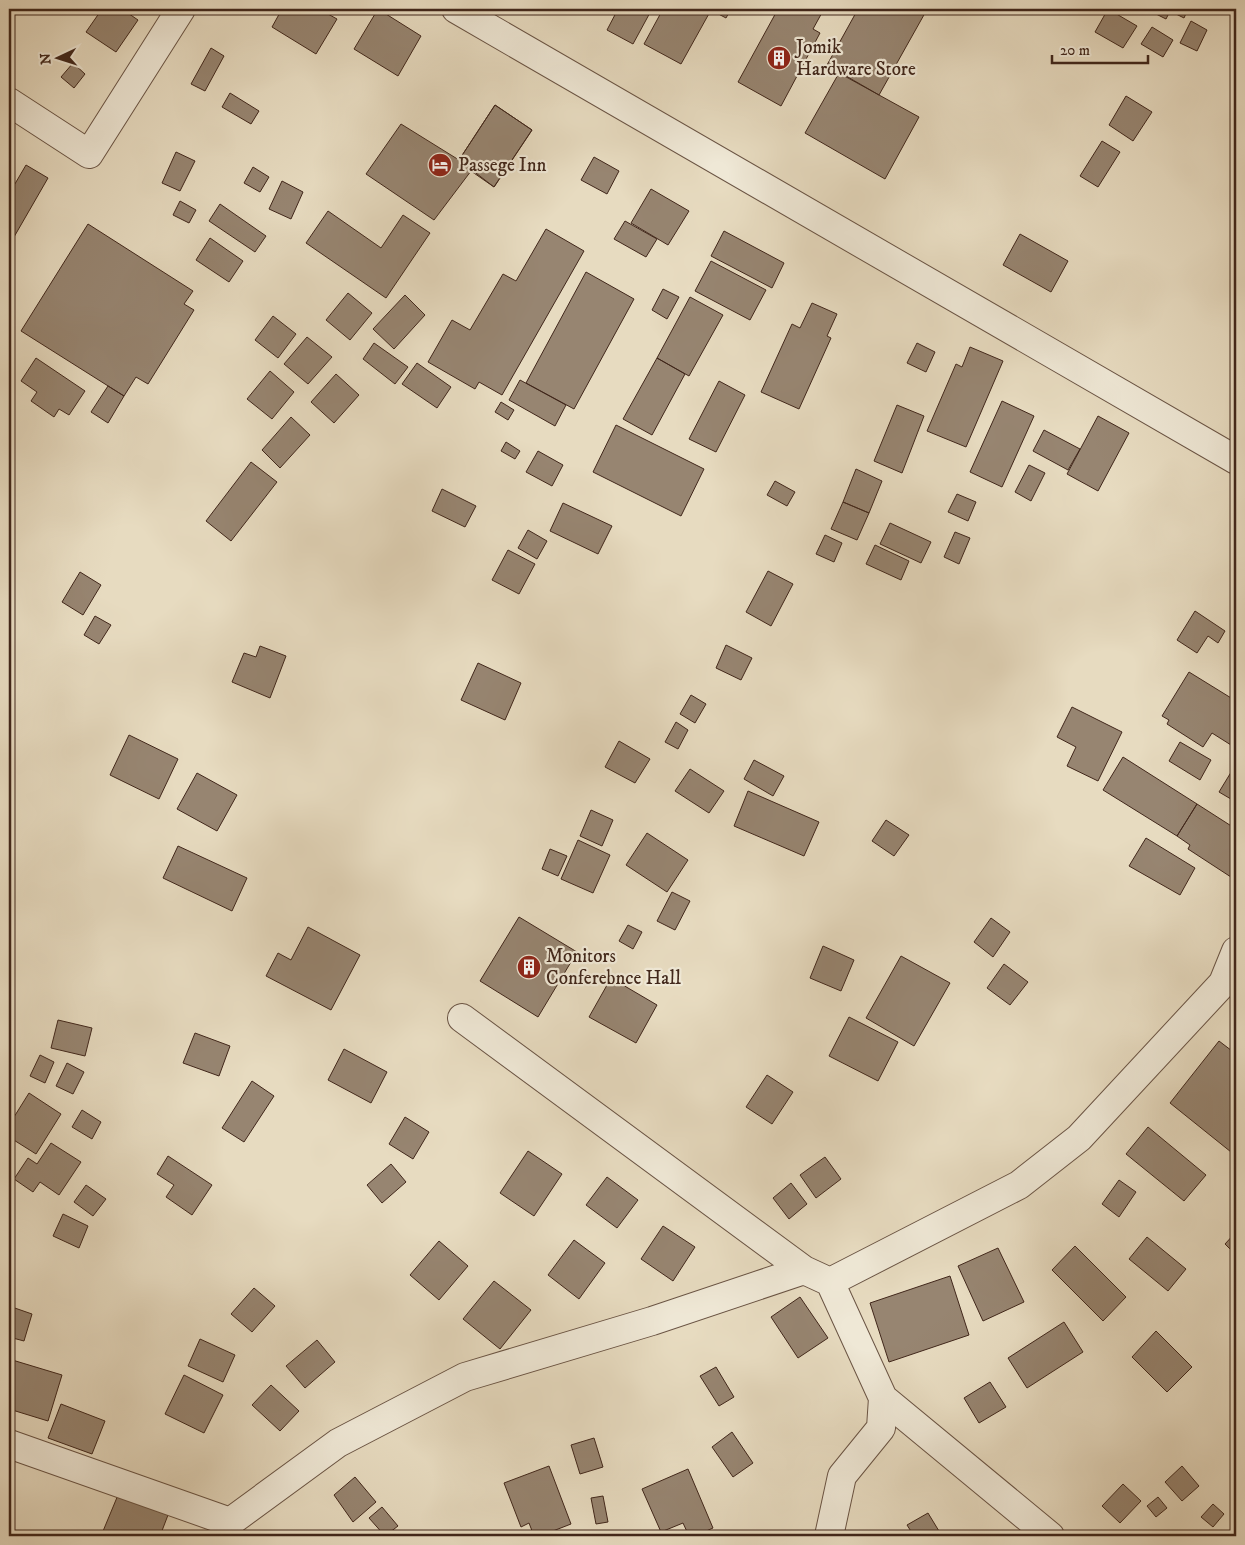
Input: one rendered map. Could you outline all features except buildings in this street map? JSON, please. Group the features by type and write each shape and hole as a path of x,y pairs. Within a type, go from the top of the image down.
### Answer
{"street":[{"path":"9,102 89,154 181,9"},
{"path":"456,9 1236,460"},
{"path":"830,1282 1020,1185 1079,1138 1223,984 1236,951"},
{"path":"462,1018 804,1270 830,1282 883,1398 1050,1536"},
{"path":"9,1444 227,1529 338,1443 466,1376 652,1321 804,1270"},
{"path":"830,1536 842,1476 881,1428 883,1398"}],"place":[{"name":"Jomik Hardware Store","path":"779,58"},
{"name":"Passege Inn","path":"440,165"},
{"name":"Monitors Conferebnce Hall","path":"529,967"}]}
